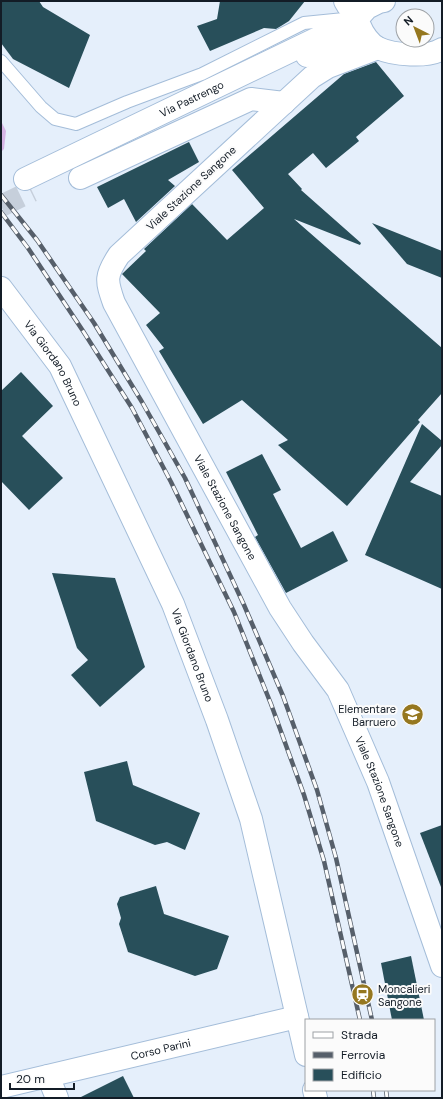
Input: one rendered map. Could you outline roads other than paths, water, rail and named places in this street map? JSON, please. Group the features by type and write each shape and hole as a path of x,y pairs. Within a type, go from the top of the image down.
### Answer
{"street":[{"path":"345,1 359,17 361,30 373,43"},
{"name":"Via Pastrengo","path":"380,1 367,8 359,17 28,185 212,102 314,53 329,48 373,43 400,53 420,56 435,53 442,49"},
{"name":"Viale Stazione Sangone","path":"373,43 312,77 119,255 108,275 108,284 114,303 280,608 303,643 338,690 378,782 442,966"},
{"path":"420,56 442,67"},
{"path":"80,178 251,99 284,103"},
{"name":"Via Giordano Bruno","path":"1,288 60,366 173,604 217,720 251,819 305,1051"},
{"name":"Corso Parini","path":"1,1087 297,1017"},
{"path":"48,1076 57,1098"}],"lane":[{"path":"1,61 41,107 56,119 76,124 126,102 202,74 304,24 359,17"}],"tunnel":[{"path":"1,206 32,191"}],"railway":[{"path":"1,195 37,240 94,323 142,402 185,478 244,605 283,696 317,790 336,858 372,1019"},
{"path":"1,212 28,248 132,408 171,482 234,612 271,704 304,795 324,861 360,1019"},
{"path":"373,1091 374,1098"},
{"path":"386,1091 387,1098"}],"place":[{"name":"Elementare Barruero","path":"412,715"},
{"name":"Moncalieri Sangone","path":"362,995"}]}
